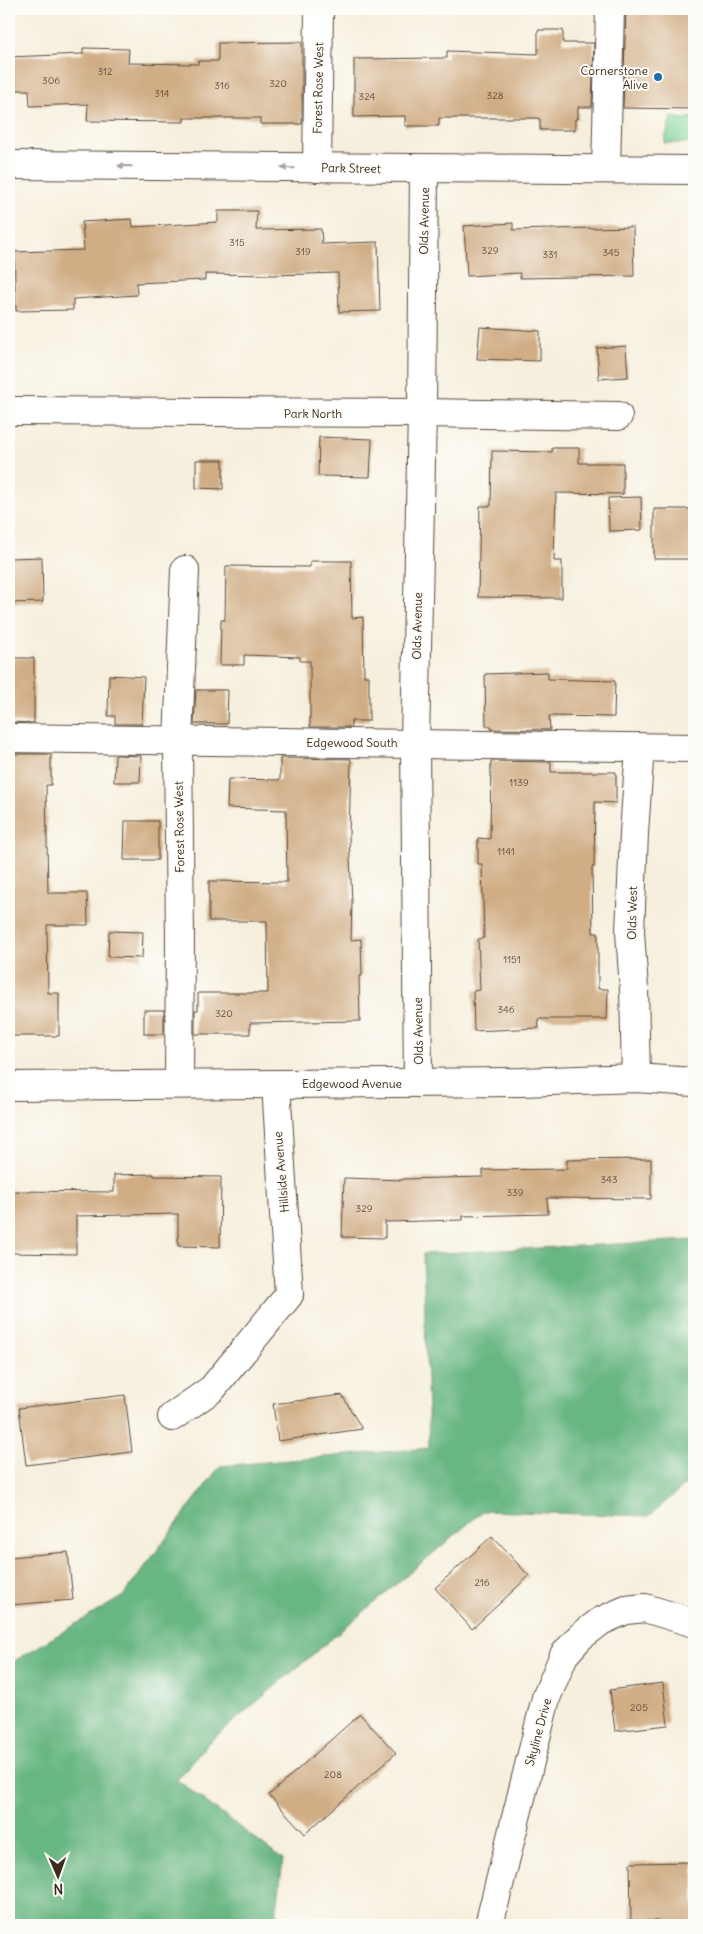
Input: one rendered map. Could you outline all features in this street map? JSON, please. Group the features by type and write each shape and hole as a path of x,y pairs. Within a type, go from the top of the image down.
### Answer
{"street":[{"name":"Forest Rose West","path":"317,168 320,9"},
{"path":"606,169 610,9"},
{"name":"Park Street","path":"9,165 694,170"},
{"name":"Olds Avenue","path":"418,1083 415,743 422,413 424,169"},
{"name":"Park North","path":"9,411 618,416"},
{"name":"Forest Rose West","path":"179,1084 178,741 184,570"},
{"name":"Edgewood South","path":"9,738 694,748"},
{"name":"Olds West","path":"636,1078 634,989 630,932 640,747"},
{"name":"Edgewood Avenue","path":"9,1086 418,1083 636,1078 694,1082"},
{"name":"Hillside Avenue","path":"172,1417 212,1388 289,1295 276,1118 276,1084"},
{"name":"Skyline Drive","path":"489,1925 546,1698 564,1655 580,1637 601,1621 626,1610 645,1608 694,1624"}],"green space":[{"path":"671,117 685,119 694,117 694,143 664,143"},
{"path":"694,1240 694,1478 649,1516 483,1511 208,1743 177,1780 283,1860 275,1925 9,1925 9,1664 123,1596 220,1466 429,1448 423,1254"}],"building":[{"name":"Cornerstone Alive","path":"626,9 694,9 693,109 623,108"},
{"path":"538,30 563,30 563,43 594,43 592,107 578,107 578,119 575,119 575,130 540,130 540,119 537,118 439,118 439,126 405,126 405,116 354,117 354,59 447,58 447,51 538,54"},
{"path":"302,42 302,124 260,124 260,118 184,118 184,122 87,121 88,104 30,106 29,90 9,90 9,57 83,54 83,48 129,49 128,63 198,64 198,61 218,61 218,43"},
{"path":"218,211 257,211 256,230 321,229 322,244 378,242 380,311 339,312 338,273 275,275 205,274 205,280 136,283 137,295 73,299 73,310 16,311 14,252 84,250 82,222 132,219 133,227 218,222"},
{"path":"513,223 513,230 633,227 634,276 520,278 520,273 467,276 464,226"},
{"path":"480,327 540,331 540,361 477,359"},
{"path":"626,346 628,377 599,379 597,348"},
{"path":"319,437 372,439 370,477 318,476"},
{"path":"552,448 579,448 579,463 623,463 623,494 556,493 554,561 562,561 562,598 478,597 480,506 491,506 492,451 552,452"},
{"path":"196,460 223,460 223,489 196,488"},
{"path":"641,497 642,530 609,531 608,498"},
{"path":"654,509 693,509 692,559 654,559"},
{"path":"42,557 43,602 9,603 9,558"},
{"path":"310,561 351,561 352,618 363,617 364,676 369,676 369,721 351,721 351,727 310,727 310,661 300,661 300,657 244,655 244,665 220,665 221,620 225,620 226,566 310,567"},
{"path":"9,658 34,658 34,723 9,722"},
{"path":"548,672 548,679 615,681 614,717 549,716 550,730 491,729 491,726 486,726 485,674"},
{"path":"109,675 144,677 142,724 115,724 115,716 108,716"},
{"path":"196,690 228,690 227,724 194,724"},
{"path":"9,754 51,754 51,785 46,785 48,893 87,893 88,925 47,925 48,993 59,993 59,1036 9,1036"},
{"path":"115,755 141,756 140,782 114,782"},
{"path":"280,758 351,759 349,836 352,902 351,940 361,939 362,976 359,976 360,1021 250,1023 250,1034 195,1034 195,1010 198,1010 198,993 268,993 267,921 209,921 209,881 287,882 286,810 227,808 228,779 280,780"},
{"path":"491,761 551,762 551,772 616,772 616,803 595,802 594,867 592,867 593,933 598,933 598,989 608,989 607,1019 538,1019 539,1028 474,1031 473,991 480,990 478,939 484,938 482,864 478,864 478,838 490,839"},
{"path":"125,821 158,821 158,860 124,860"},
{"path":"109,931 143,932 142,958 108,957"},
{"path":"144,1010 164,1010 164,1034 144,1034"},
{"path":"651,1159 651,1199 547,1198 548,1214 463,1216 463,1220 385,1222 385,1238 342,1237 344,1178 403,1180 483,1177 483,1170 567,1169 567,1160"},
{"path":"154,1174 154,1176 221,1177 220,1247 178,1246 178,1214 76,1216 76,1254 9,1253 9,1191 114,1192 114,1175"},
{"path":"125,1395 132,1452 26,1465 19,1408"},
{"path":"342,1395 362,1429 278,1441 273,1404"},
{"path":"492,1536 529,1576 472,1629 435,1588"},
{"path":"68,1552 73,1600 9,1605 9,1557"},
{"path":"663,1683 668,1725 615,1731 610,1690"},
{"path":"360,1714 396,1753 305,1834 269,1795"},
{"path":"694,1862 694,1925 658,1925 658,1921 631,1921 630,1863"}],"place":[{"name":"Cornerstone Alive","path":"658,77"}]}
